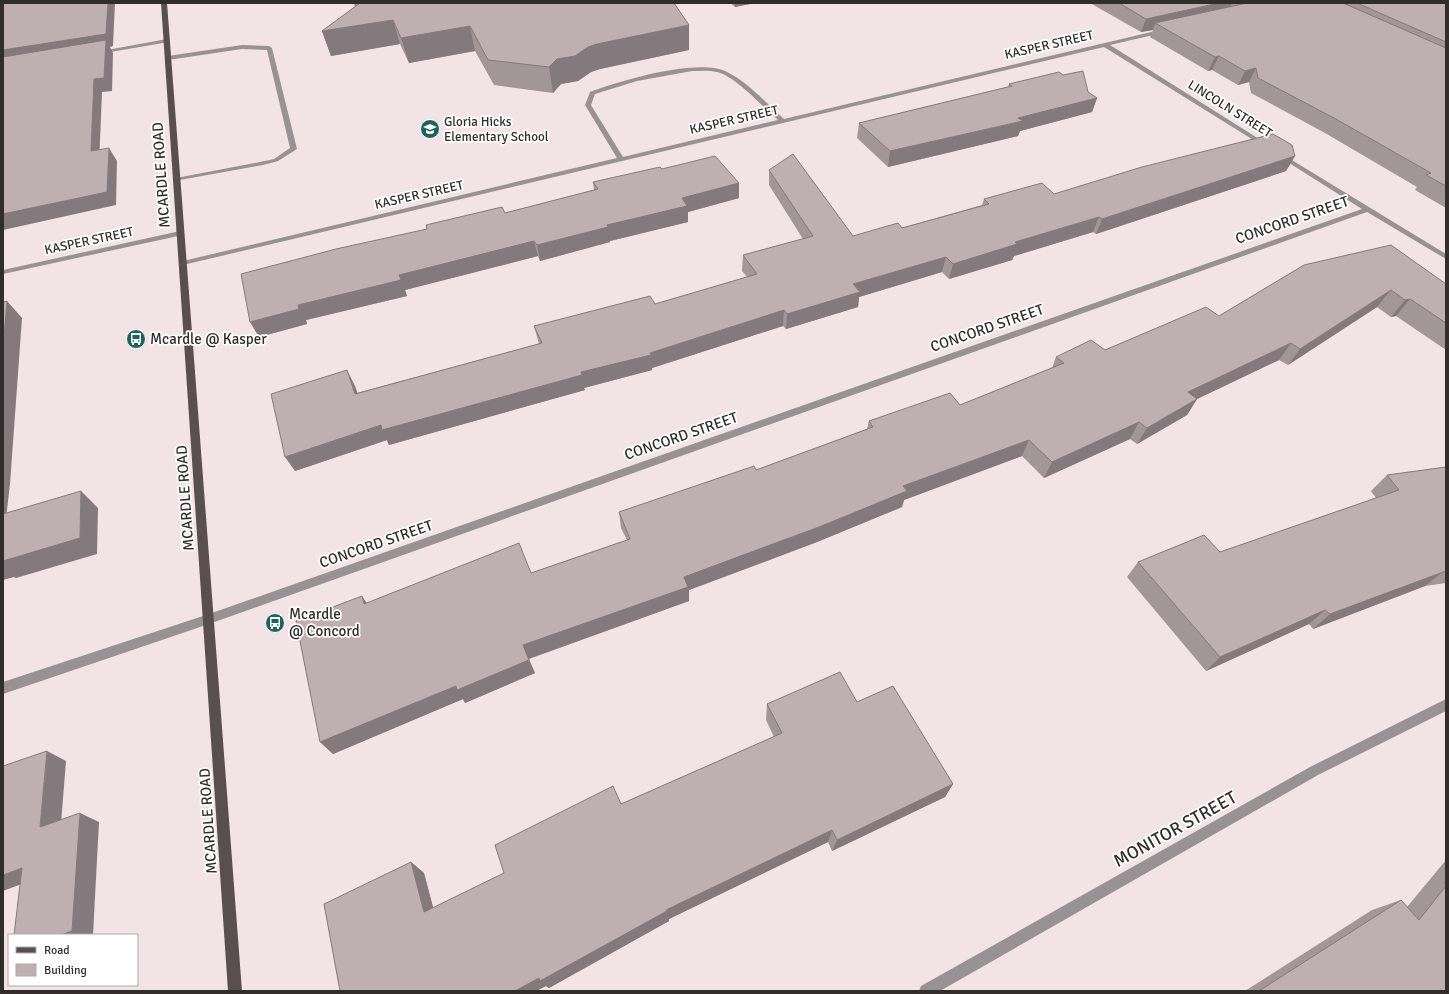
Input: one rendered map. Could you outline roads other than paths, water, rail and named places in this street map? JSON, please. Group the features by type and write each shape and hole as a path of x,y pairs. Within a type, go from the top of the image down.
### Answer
{"main road":[{"name":"MCARDLE ROAD","path":"164,3 235,991"}],"street":[{"name":"KASPER STREET","path":"183,263 1174,28"},
{"path":"89,54 167,41"},
{"name":"LINCOLN STREET","path":"1104,44 1446,257"},
{"path":"168,58 242,46 269,48 294,149 276,160 261,164 176,180"},
{"path":"620,159 588,105 592,93 608,86 693,68 718,70 732,77 782,121"},
{"name":"CONCORD STREET","path":"3,688 209,619 1368,209"},
{"name":"KASPER STREET","path":"3,272 180,233"},
{"name":"MONITOR STREET","path":"926,991 1314,771 1446,705"}],"place":[{"name":"Gloria Hicks Elementary School","path":"430,129"},
{"name":"Mcardle @ Kasper","path":"136,339"},
{"name":"Mcardle @ Concord","path":"275,623"}]}
